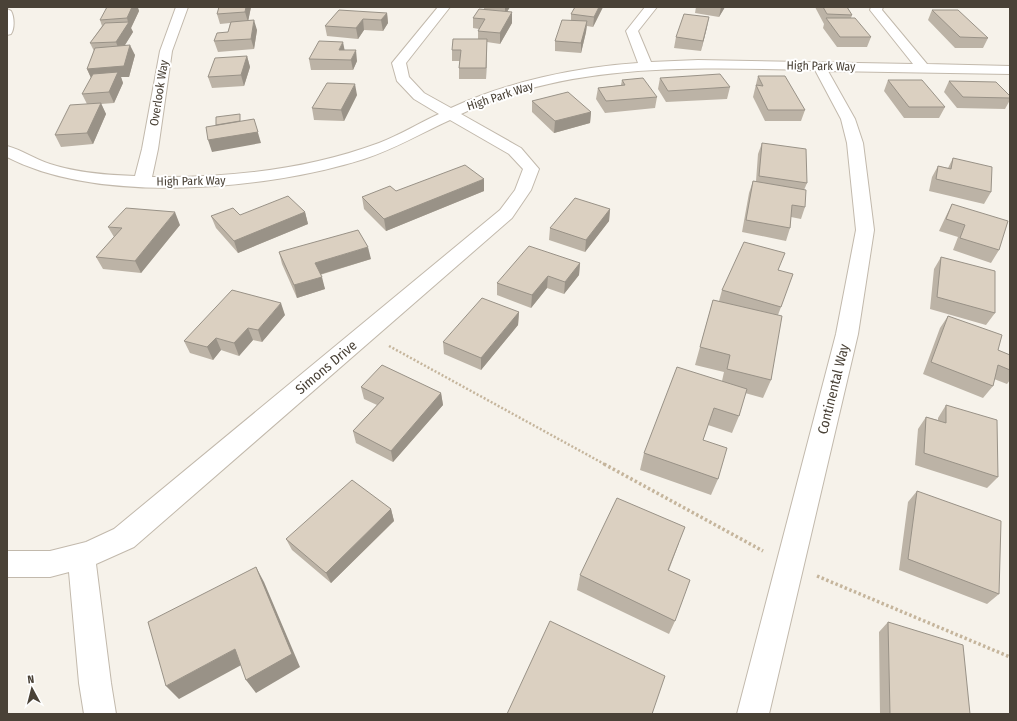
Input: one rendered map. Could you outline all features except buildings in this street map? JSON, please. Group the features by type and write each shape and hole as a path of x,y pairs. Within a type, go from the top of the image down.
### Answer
{"street":[{"name":"Overlook Way","path":"142,182 150,149 166,51 182,7"},
{"path":"444,7 398,63 402,78 419,96 450,113"},
{"path":"646,66 632,31 651,7"},
{"path":"876,7 876,10 924,68"},
{"path":"7,13 7,31"},
{"name":"High Park Way","path":"7,151 24,160 48,169 77,176 142,182 231,180 280,174 322,166 385,146 450,113 472,104 533,84 586,74 646,66 698,64 1010,70"},
{"name":"Continental Way","path":"753,714 847,334 865,230 855,143 848,119 819,66"},
{"name":"Simons Drive","path":"7,564 50,564 89,554 124,538 506,214 523,190 531,169 514,151 450,113"},
{"path":"81,556 95,683 100,714"}],"path":[{"path":"366,334 789,565 1010,657"}]}
